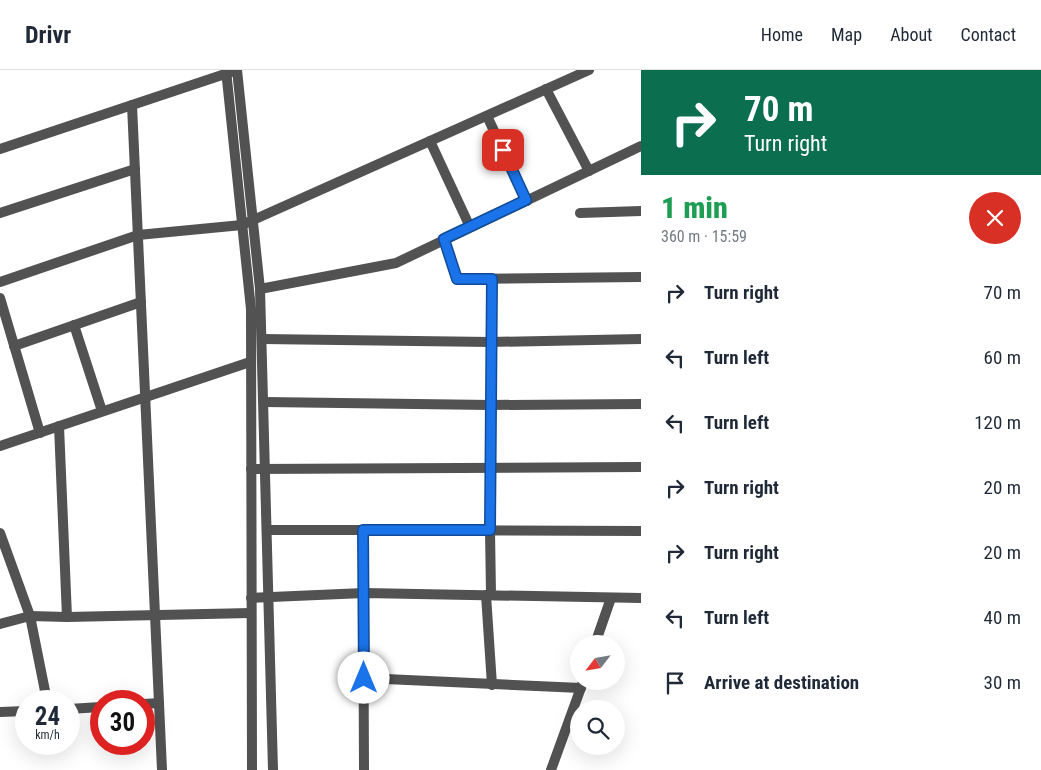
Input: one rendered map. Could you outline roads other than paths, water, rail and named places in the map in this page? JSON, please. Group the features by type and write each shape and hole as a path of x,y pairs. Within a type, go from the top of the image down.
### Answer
{"street":[{"path":"0,282 138,235 242,225 589,70"},
{"path":"0,149 231,71"},
{"path":"231,71 260,289 265,402 264,468 273,770"},
{"path":"231,71 250,309 252,770"},
{"path":"546,89 589,171"},
{"path":"132,105 162,770"},
{"path":"487,116 526,200"},
{"path":"430,141 470,227"},
{"path":"260,289 396,263 641,146"},
{"path":"0,213 135,169"},
{"path":"580,213 641,211"},
{"path":"444,239 457,279 641,277"},
{"path":"492,279 489,595 492,685"},
{"path":"0,298 40,433"},
{"path":"14,346 141,302"},
{"path":"74,325 102,411"},
{"path":"262,339 491,342 641,339"},
{"path":"0,446 250,362"},
{"path":"265,402 491,405 641,404"},
{"path":"59,426 67,617"},
{"path":"251,469 641,467"},
{"path":"267,530 641,531"},
{"path":"363,530 364,770"},
{"path":"0,533 30,616 45,690"},
{"path":"251,598 364,593 641,598"},
{"path":"598,635 610,598"},
{"path":"0,624 30,616 67,617 251,613"},
{"path":"364,678 492,685 570,684"},
{"path":"551,770 580,690"},
{"path":"155,703 159,703"},
{"path":"0,712 15,711"}]}
